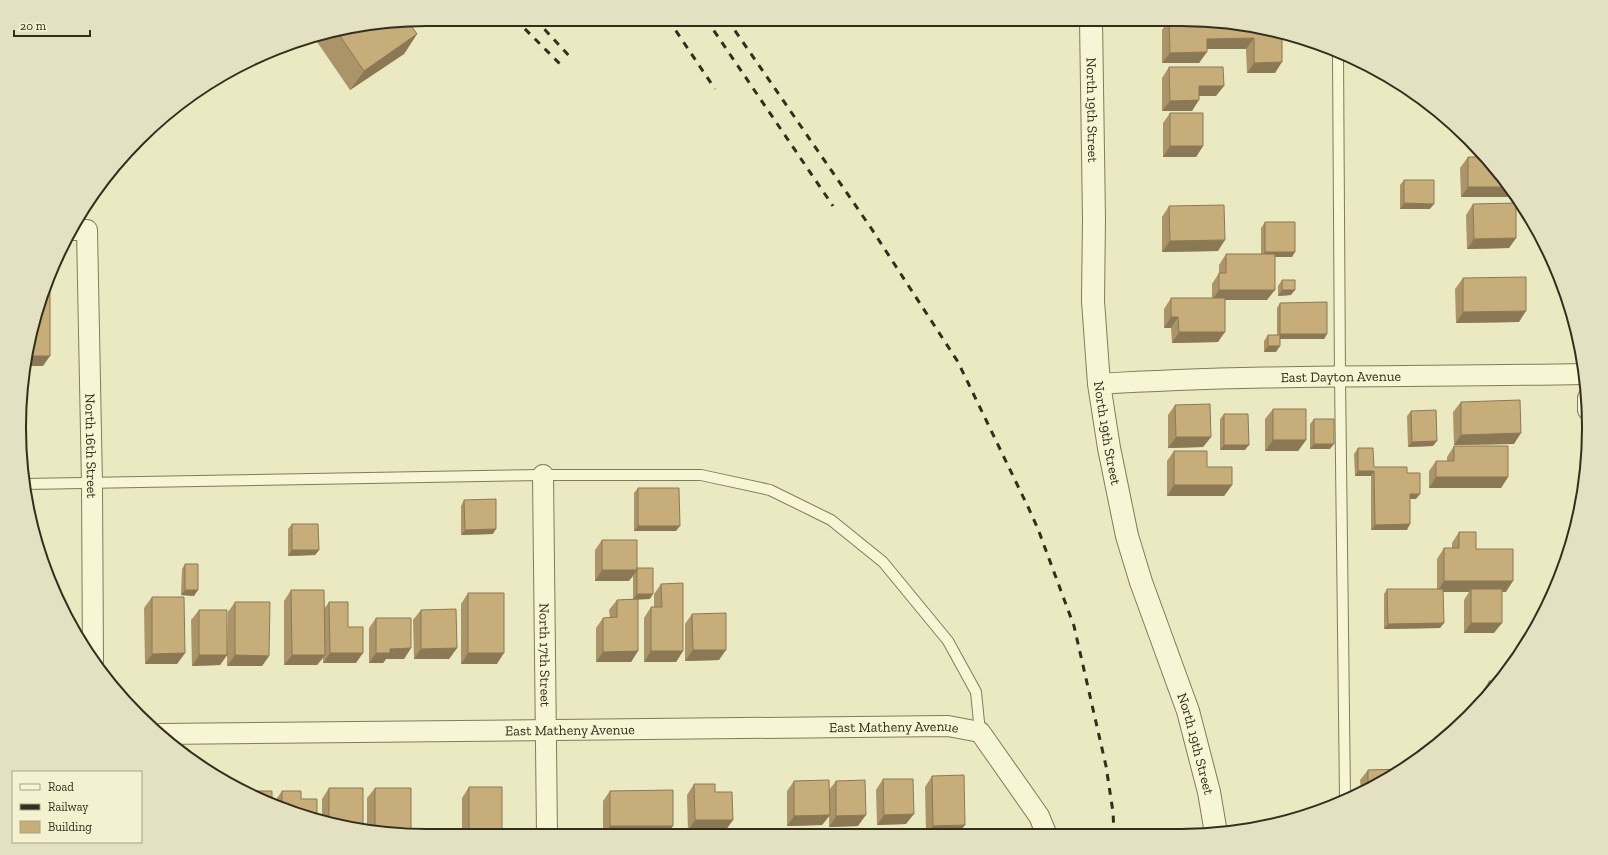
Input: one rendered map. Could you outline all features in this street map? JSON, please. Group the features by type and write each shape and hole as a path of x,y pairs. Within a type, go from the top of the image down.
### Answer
{"street":[{"name":"North 19th Street","path":"1091,26 1094,219 1093,301 1099,384 1109,448 1128,536 1142,582 1188,711 1209,792 1215,827"},
{"name":"North 16th Street","path":"80,230 92,484 93,649"},
{"name":"East Dayton Avenue","path":"1099,384 1340,376 1579,374"},
{"name":"North 17th Street","path":"543,475 547,829"},
{"name":"East Matheny Avenue","path":"169,734 948,726 980,732"},
{"path":"980,732 1022,790 1039,816 1044,829"}],"lane":[{"path":"1338,59 1340,376 1346,793"},
{"path":"30,484 543,475 701,475 770,490 831,520 883,562 948,641 976,692 980,732"}],"building":[{"path":"1169,26 1233,29 1282,40 1282,62 1254,63 1254,38 1207,39 1207,52 1170,53"},
{"path":"412,27 417,34 364,71 340,36 375,29"},
{"path":"1169,67 1223,67 1224,86 1199,86 1199,100 1170,101"},
{"path":"1170,113 1203,113 1203,146 1170,146"},
{"path":"1468,157 1476,157 1502,187 1468,187"},
{"path":"1404,180 1434,180 1434,204 1404,203"},
{"path":"1513,203 1516,207 1516,238 1474,239 1473,204"},
{"path":"1224,205 1225,240 1170,241 1169,206"},
{"path":"1265,222 1295,222 1295,252 1265,252"},
{"path":"1226,254 1275,254 1275,290 1219,290 1219,273 1226,273"},
{"path":"1526,277 1526,311 1463,312 1463,278"},
{"path":"1282,280 1295,280 1295,290 1282,290"},
{"path":"50,291 50,356 33,356"},
{"path":"1171,298 1225,298 1225,332 1179,332 1178,317 1171,317"},
{"path":"1327,302 1327,334 1280,334 1280,303"},
{"path":"1268,335 1280,335 1280,346 1268,346"},
{"path":"1520,400 1521,433 1461,435 1461,402"},
{"path":"1210,404 1211,437 1176,437 1175,405"},
{"path":"1273,409 1306,409 1306,440 1273,440"},
{"path":"1436,410 1437,441 1412,442 1411,411"},
{"path":"1224,414 1248,414 1249,445 1224,445"},
{"path":"1314,419 1334,419 1334,444 1314,444"},
{"path":"1454,446 1508,446 1508,477 1436,477 1436,461 1454,461"},
{"path":"1358,448 1373,448 1374,467 1407,467 1407,473 1420,473 1420,494 1410,494 1410,524 1375,525 1374,471 1358,471"},
{"path":"1174,451 1207,451 1207,467 1232,467 1232,485 1174,485"},
{"path":"638,488 679,488 680,526 638,526"},
{"path":"496,499 496,529 465,530 464,500"},
{"path":"292,524 318,524 319,550 292,550"},
{"path":"1459,532 1476,532 1476,549 1513,549 1513,581 1444,581 1444,548 1459,548"},
{"path":"602,540 637,540 637,570 602,570"},
{"path":"185,564 198,564 198,590 185,590"},
{"path":"637,568 653,568 653,594 637,594"},
{"path":"683,583 683,651 651,651 651,607 662,607 661,584"},
{"path":"1387,589 1443,589 1444,623 1388,624"},
{"path":"1471,589 1502,589 1502,623 1471,623"},
{"path":"291,590 324,590 325,655 292,655"},
{"path":"468,593 504,593 504,653 468,653"},
{"path":"152,597 184,597 185,653 152,654"},
{"path":"638,599 638,651 603,652 603,618 617,617 617,600"},
{"path":"235,602 270,602 269,656 235,655"},
{"path":"329,602 348,602 348,627 363,627 363,653 330,653"},
{"path":"456,609 457,648 421,649 421,610"},
{"path":"199,610 227,610 227,655 199,655"},
{"path":"726,613 726,650 693,650 692,614"},
{"path":"376,618 411,618 411,648 390,649 390,653 376,653"},
{"path":"1390,769 1368,782 1368,770"},
{"path":"964,775 965,825 933,826 932,776"},
{"path":"883,779 913,779 914,814 884,815"},
{"path":"829,780 830,815 794,816 794,781"},
{"path":"865,780 866,815 836,816 836,781"},
{"path":"694,784 715,784 715,792 732,792 733,820 695,820"},
{"path":"469,787 502,787 502,829 469,829"},
{"path":"329,788 363,788 363,824 329,816"},
{"path":"375,788 411,788 411,828 375,826"},
{"path":"673,790 673,826 610,826 610,791"},
{"path":"257,791 272,791 272,797"},
{"path":"282,791 301,791 301,799 317,799 317,813 298,808 282,801"}],"railway":[{"path":"522,26 563,67"},
{"path":"541,26 572,59"},
{"path":"673,26 715,89"},
{"path":"711,26 833,206"},
{"path":"732,26 871,228 958,362 1029,509 1038,529 1074,626 1106,766 1113,812 1114,829"}]}
